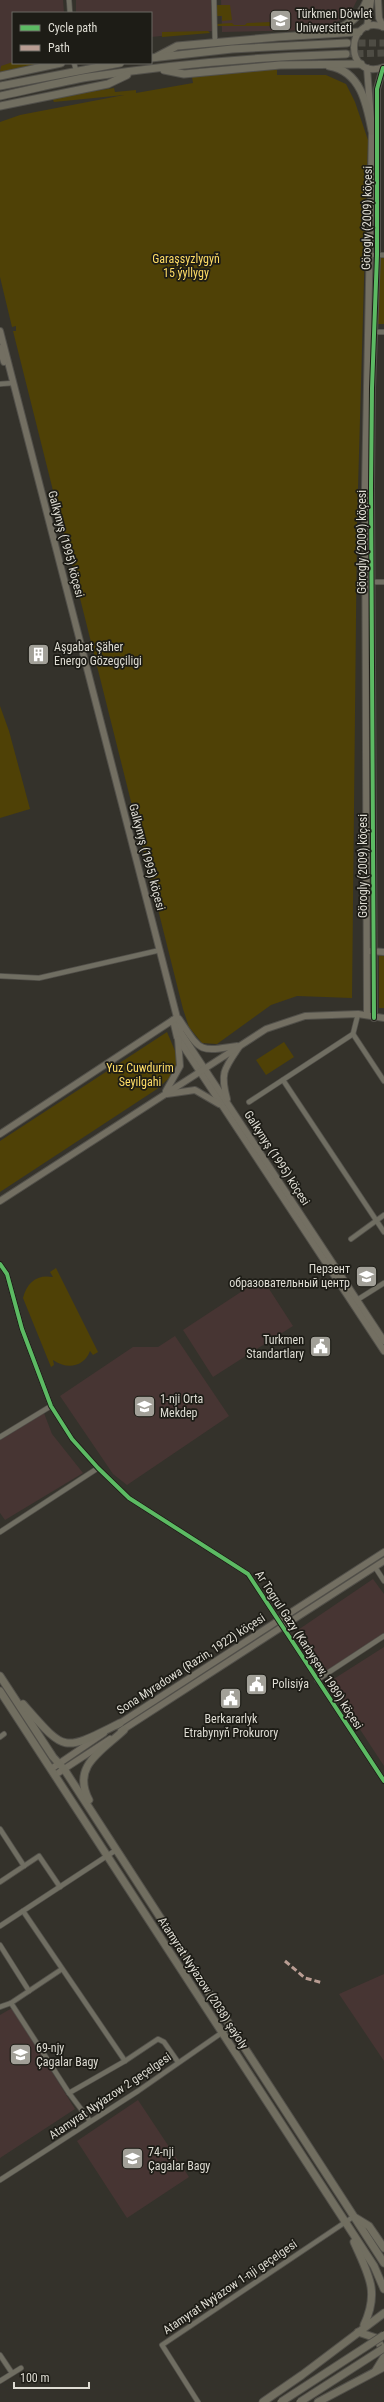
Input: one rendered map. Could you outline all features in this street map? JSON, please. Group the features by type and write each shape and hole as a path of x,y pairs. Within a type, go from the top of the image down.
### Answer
{"main road":[{"path":"322,35 350,22 362,10 367,0"},
{"path":"367,27 371,0"},
{"path":"154,58 177,46 359,32 367,27 384,27 379,18 378,0"},
{"name":"Görogly (2009) köçesi","path":"359,32 353,47 355,57 364,66 370,89 374,255"},
{"path":"154,58 232,49 347,43"},
{"path":"0,96 79,79 158,68 268,57 346,54"},
{"path":"0,76 56,64"},
{"path":"0,86 75,66 105,64"},
{"path":"319,64 334,66 343,71 359,86 365,97 372,131"},
{"path":"158,68 184,74 276,65 319,64 384,68"},
{"name":"Görogly (2009) köçesi","path":"367,1014 370,951 369,582 371,332 378,89 384,68"},
{"path":"0,106 108,84 135,71"},
{"name":"Galkynyş (1995) köçesi","path":"0,331 156,951 175,1017 202,1069 384,1351"},
{"name":"Galkynyş (1995) köçesi","path":"0,348 12,383 175,1017 177,1037 202,1069"},
{"path":"370,951 384,952"},
{"name":"Görogly (2009) köçesi","path":"370,951 374,1018"},
{"path":"0,1201 266,1029 297,1018 367,1014 374,1018 384,1018"},
{"path":"0,1134 175,1017 195,1043 202,1048 210,1050 241,1045"},
{"path":"164,1094 180,1066 177,1037"},
{"path":"227,1108 222,1082 223,1073 241,1045"},
{"path":"164,1094 188,1089 195,1090 210,1097 227,1108"},
{"name":"Galkynyş (1995) köçesi","path":"227,1108 384,1341"},
{"name":"Sona Myradowa (Razin, 1922) köçesi","path":"53,1772 120,1723 384,1552"},
{"path":"62,1766 124,1730 384,1561"},
{"name":"Atamyrat Nyýazow (2038) şaýoly","path":"0,1676 53,1757 62,1766 384,2263"},
{"path":"8,1687 52,1738 64,1744 88,1739 120,1723"},
{"name":"Atamyrat Nyýazow (2038) şaýoly","path":"0,1692 374,2266 384,2289"},
{"path":"116,1850 84,1790 84,1774 92,1758 124,1730"},
{"path":"353,2217 369,2226 384,2248"},
{"path":"345,2222 372,2285 373,2300 364,2326"},
{"path":"263,2402 364,2326 384,2313"},
{"path":"358,2332 376,2338 384,2351"},
{"path":"281,2402 384,2336"},
{"path":"300,2402 384,2348"},
{"path":"376,2371 384,2357"},
{"path":"318,2402 384,2367"}],"street":[{"path":"69,0 70,12"},
{"path":"214,0 215,42"},
{"path":"374,255 384,255"},
{"path":"371,332 384,332"},
{"path":"0,384 12,383"},
{"path":"369,582 384,582"},
{"path":"0,976 38,978 156,951"},
{"path":"249,1102 353,1034 358,1014"},
{"path":"353,1034 384,1081"},
{"path":"283,1080 384,1232"},
{"path":"351,1239 384,1215"},
{"name":"Ar Togrul Gazy (Karbyşew, 1989) köçesi","path":"0,1264 7,1274 22,1329 51,1406 72,1439 98,1468 129,1498 248,1574 384,1781"},
{"path":"357,1300 384,1283"},
{"path":"0,1437 51,1406"},
{"path":"0,1532 98,1468"},
{"path":"375,1567 384,1581"},
{"path":"317,1680 384,1636"},
{"path":"0,1692 8,1687"},
{"path":"0,1829 24,1866"},
{"path":"0,1926 116,1850"},
{"path":"0,1882 39,1856 60,1887"},
{"path":"23,1911 125,2061"},
{"path":"0,1945 29,1991"},
{"path":"0,2007 11,2003 62,1969"},
{"path":"11,2003 69,2093 90,2121"},
{"name":"Atamyrat Nyýazow 2 geçelgesi","path":"0,2180 230,2027"},
{"path":"69,2093 125,2061 158,2039 164,2042 178,2062"},
{"path":"345,2222 353,2217"},
{"name":"Atamyrat Nyýazow 1-nji geçelgesi","path":"198,2402 162,2345 345,2222"},
{"path":"0,2356 12,2373"},
{"path":"0,2381 20,2368"}],"shaded area":[{"path":"0,0 63,0 64,12 12,12 12,64 0,71"},
{"path":"76,0 211,0 212,31 152,37 152,12 76,12"},
{"name":"Türkmen Döwlet Uniwersiteti","path":"221,0 357,0 349,16 330,25 313,30 222,32"},
{"path":"262,1278 293,1326 213,1377 183,1330"},
{"name":"1-nji Orta Mekdep","path":"175,1336 229,1416 127,1485 113,1474 60,1396 133,1347 158,1347"},
{"path":"44,1413 52,1434 83,1473 5,1520 0,1513 0,1440"},
{"path":"373,1579 384,1594 384,1633 324,1674 295,1632"},
{"path":"384,1647 384,1766 329,1682"},
{"path":"384,1974 384,2061 339,1994"},
{"name":"69-njy Çagalar Bagy","path":"12,2008 75,2109 0,2158 0,2015"},
{"name":"74-nji Çagalar Bagy","path":"138,2100 189,2177 127,2218 77,2141"}],"green space":[{"path":"217,5 230,5 232,20 222,21 222,16 217,16"},
{"path":"272,17 276,17 274,26 217,26 217,24 232,23 234,25 245,25 247,23 272,22"},
{"path":"208,31 210,33 162,37 162,32"},
{"path":"12,62 12,64 38,64 0,72 1,66"},
{"name":"Garaşsyzlygyň 15 ýyllygy","path":"277,69 277,75 326,75 346,84 355,102 368,140 357,523 352,998 297,996 271,1005 217,1044 202,1043 189,1027 183,1009 13,331 16,331 16,326 12,327 0,277 0,122 20,115 124,95 54,102 52,98 114,88 115,92 136,90 136,93 193,83 192,77"},
{"path":"381,258 384,258 384,324 377,324"},
{"path":"0,706 9,731 30,809 0,818"},
{"path":"379,951 384,951 384,1008 379,1008"},
{"name":"Yuz Cuwdurim Seyilgahi","path":"167,1032 178,1058 177,1071 157,1089 0,1192 0,1141"},
{"path":"284,1042 294,1057 266,1075 256,1060"},
{"path":"56,1268 98,1352 93,1355 90,1351 84,1361 79,1364 69,1366 53,1360 54,1365 51,1367 23,1298 27,1288 34,1280 47,1276 53,1277 50,1272"}],"tunnel":[{"path":"348,43 384,43"},
{"path":"346,54 384,53"}],"marked path":[{"path":"285,1961 305,1978 323,1983"}],"cycle path":[{"path":"374,1018 371,487 372,388 377,255 377,89 383,68"},
{"path":"0,1264 7,1274 22,1329 51,1406 72,1439 98,1468 129,1498 248,1574 384,1781"}],"place":[{"name":"Türkmen Döwlet Uniwersiteti","path":"281,21"},
{"name":"Aşgabat Şäher Energo Gözegçiligi","path":"39,654"},
{"name":"Перзент образовательный центр","path":"366,1276"},
{"name":"Turkmen Standartlary","path":"320,1347"},
{"name":"1-nji Orta Mekdep","path":"144,1406"},
{"name":"Polisiýa","path":"257,1684"},
{"name":"Berkararlyk Etrabynyň Prokurory","path":"231,1698"},
{"name":"69-njy Çagalar Bagy","path":"21,2055"},
{"name":"74-nji Çagalar Bagy","path":"133,2159"}]}
